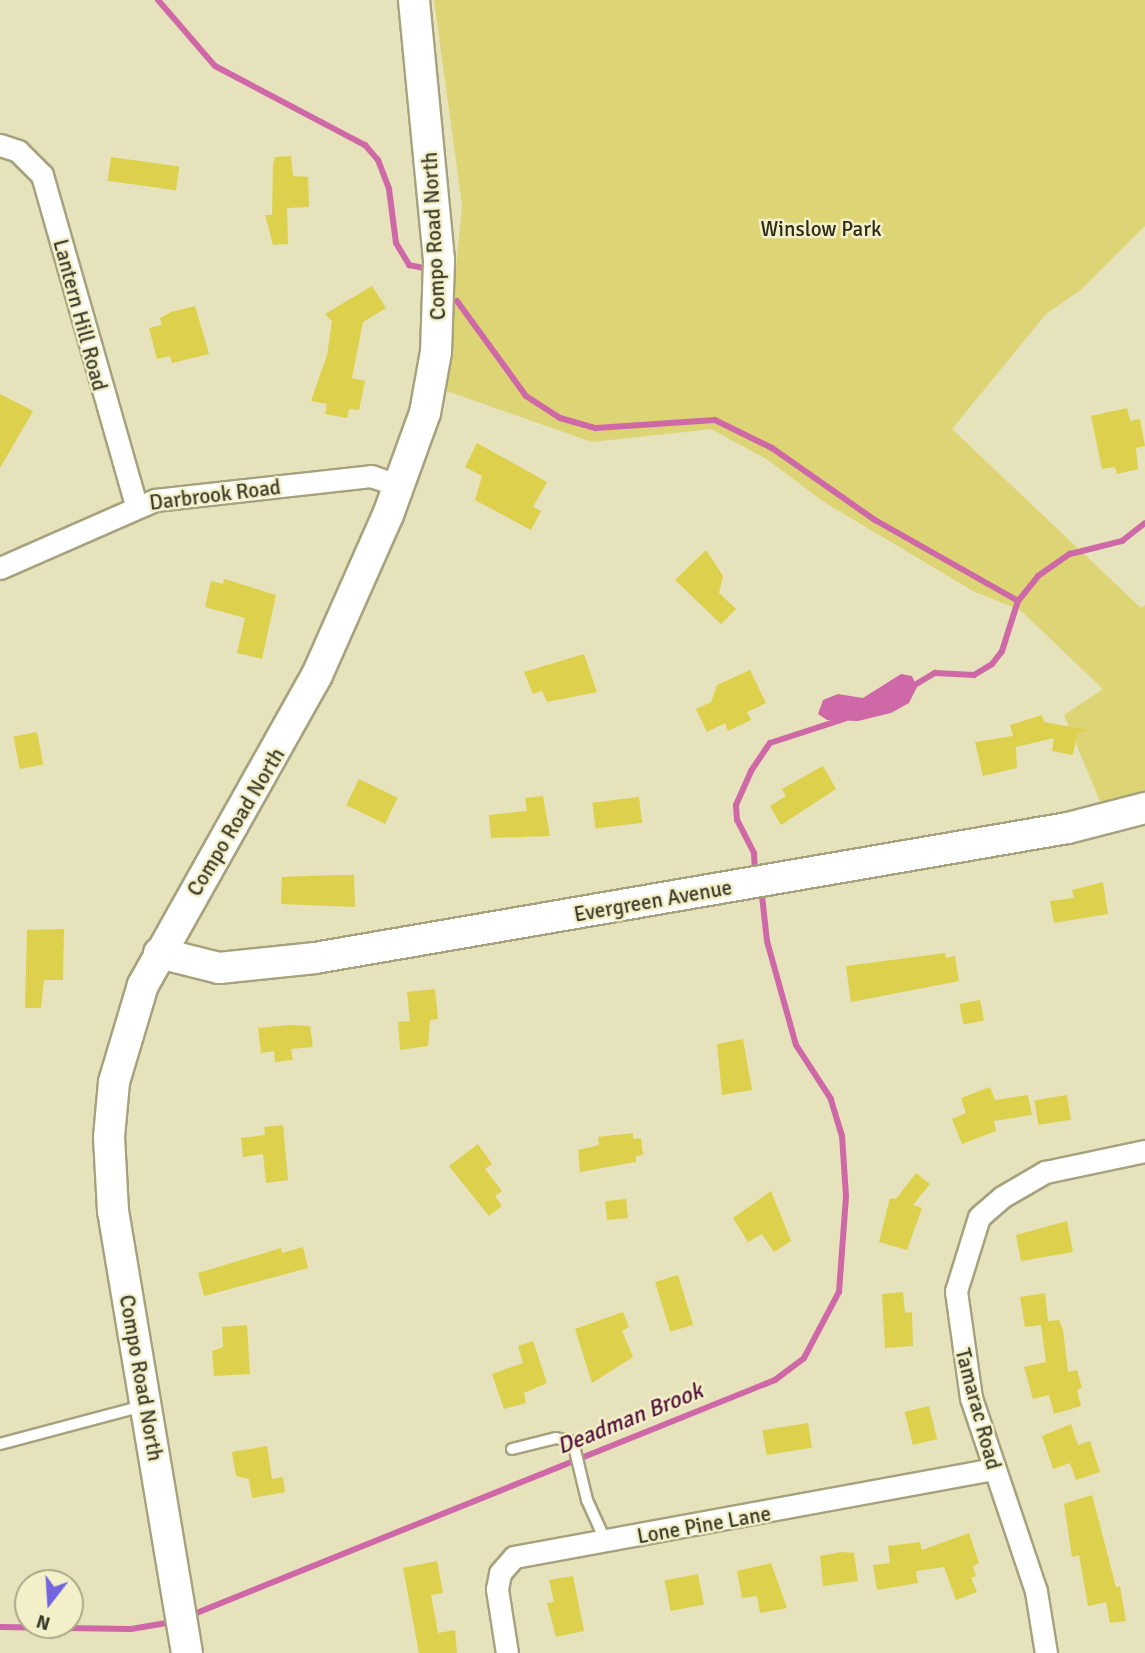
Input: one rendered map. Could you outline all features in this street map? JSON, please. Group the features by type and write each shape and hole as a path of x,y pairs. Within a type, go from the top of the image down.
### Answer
{"main road":[{"name":"Compo Road North","path":"183,1632 113,1211 109,1137 119,1052 159,953 293,724 400,486 428,400 439,300 434,187 414,0"},
{"name":"Evergreen Avenue","path":"159,953 219,968 326,957 1030,835 1145,808"}],"street":[{"name":"Lantern Hill Road","path":"0,145 18,152 42,175 136,506"},
{"name":"Darbrook Road","path":"0,568 136,506 371,476 400,486"},
{"name":"Tamarac Road","path":"1046,1653 1036,1591 971,1398 956,1291 979,1217 1045,1172 1145,1152"},
{"name":"Lone Pine Lane","path":"507,1653 497,1589 500,1573 514,1557 994,1469"}],"lane":[{"path":"0,1444 146,1405"},
{"path":"512,1449 556,1438 573,1442 578,1452 587,1500 606,1542"}],"green space":[{"name":"Winslow Park","path":"434,0 1145,0 1145,226 1082,289 1046,314 952,429 1141,608 1145,605 1145,798 1104,811 1064,715 1103,689 1020,610 973,591 824,502 768,460 711,429 592,442 444,390 462,205"}],"shaded area":[{"path":"901,674 912,676 917,687 909,703 891,713 858,721 827,720 818,714 823,700 838,694 863,698"}],"building":[{"path":"291,156 293,176 308,177 309,207 287,208 288,244 273,245 265,215 272,215 273,165 275,157"},
{"path":"111,157 179,167 176,190 108,181"},
{"path":"372,286 386,308 363,322 352,378 365,381 359,410 349,409 347,418 325,414 327,404 311,401 327,355 332,321 325,314"},
{"path":"195,306 209,354 172,363 170,356 157,359 149,328 162,325 160,318 171,312"},
{"path":"0,394 33,411 0,468"},
{"path":"1127,408 1130,421 1140,419 1145,446 1136,448 1138,469 1117,474 1115,467 1102,469 1091,416"},
{"path":"477,443 547,482 533,507 541,511 531,530 475,500 482,476 465,467"},
{"path":"706,550 723,576 719,593 736,609 721,624 675,580"},
{"path":"224,579 276,595 262,659 237,653 245,618 205,607 211,581 223,584"},
{"path":"584,654 597,692 547,702 542,691 533,694 524,672"},
{"path":"750,670 766,703 747,712 751,720 728,731 725,723 707,732 696,709 711,702 717,685"},
{"path":"1042,715 1044,722 1089,730 1077,733 1073,755 1052,751 1054,738 1016,747 1017,768 983,776 975,742 1013,736 1010,725"},
{"path":"37,732 43,764 20,769 13,737"},
{"path":"823,766 836,789 781,825 770,806 786,796 782,789"},
{"path":"359,779 398,798 385,824 346,805"},
{"path":"543,796 550,836 491,838 489,815 527,811 525,798"},
{"path":"639,797 642,823 596,829 592,803"},
{"path":"354,875 355,907 281,904 282,877"},
{"path":"1103,882 1108,914 1054,923 1050,901 1074,898 1072,890"},
{"path":"64,929 63,980 44,980 41,1008 25,1008 27,930"},
{"path":"945,953 946,958 955,956 959,981 851,1002 846,966"},
{"path":"435,989 438,1019 430,1020 428,1046 400,1050 398,1022 410,1021 407,992"},
{"path":"980,1000 984,1021 963,1025 959,1004"},
{"path":"310,1026 313,1047 291,1049 293,1060 275,1062 274,1051 261,1053 258,1028"},
{"path":"743,1039 752,1090 722,1095 717,1044"},
{"path":"990,1087 995,1100 1028,1095 1032,1115 994,1121 996,1131 962,1144 952,1119 966,1113 961,1098"},
{"path":"1067,1095 1071,1120 1038,1125 1034,1100"},
{"path":"283,1125 288,1180 266,1183 263,1154 243,1157 241,1138 265,1135 264,1127"},
{"path":"633,1133 633,1139 641,1138 643,1155 636,1156 636,1162 580,1172 578,1150 599,1145 598,1137"},
{"path":"478,1144 492,1164 485,1169 502,1191 495,1196 502,1206 489,1216 449,1166"},
{"path":"916,1173 930,1184 913,1205 922,1208 907,1250 879,1242 890,1198 896,1199"},
{"path":"771,1191 791,1241 774,1252 762,1234 748,1242 733,1218"},
{"path":"626,1199 628,1218 607,1220 605,1201"},
{"path":"1067,1221 1073,1252 1021,1261 1016,1235"},
{"path":"303,1247 308,1268 204,1296 198,1273 281,1248 282,1253"},
{"path":"678,1275 693,1325 670,1332 655,1282"},
{"path":"903,1292 905,1313 912,1312 913,1346 885,1348 882,1294"},
{"path":"1045,1293 1048,1321 1059,1320 1063,1330 1068,1372 1077,1370 1082,1388 1077,1390 1081,1406 1054,1414 1049,1395 1033,1399 1024,1367 1046,1362 1041,1325 1025,1327 1020,1297"},
{"path":"623,1312 629,1327 622,1331 633,1357 592,1383 575,1329"},
{"path":"247,1325 250,1374 214,1376 212,1351 223,1347 222,1327"},
{"path":"533,1341 547,1383 524,1393 526,1403 504,1409 492,1374 523,1363 518,1346"},
{"path":"929,1406 937,1439 913,1445 905,1412"},
{"path":"808,1423 812,1448 766,1455 763,1430"},
{"path":"1071,1424 1078,1445 1090,1441 1100,1472 1076,1480 1070,1463 1053,1469 1042,1436"},
{"path":"267,1446 272,1479 283,1477 285,1492 252,1498 249,1479 236,1476 232,1452"},
{"path":"1092,1495 1116,1587 1120,1586 1126,1621 1110,1623 1106,1602 1088,1606 1079,1555 1072,1557 1064,1504"},
{"path":"969,1533 979,1563 973,1566 976,1576 971,1578 977,1592 956,1600 944,1567 916,1571 918,1583 877,1590 873,1565 890,1563 888,1546 920,1542 922,1550"},
{"path":"841,1552 854,1553 858,1581 823,1586 820,1556"},
{"path":"437,1561 443,1593 431,1595 438,1633 455,1630 457,1653 419,1653 403,1568"},
{"path":"771,1563 787,1608 760,1613 757,1596 742,1598 737,1571"},
{"path":"698,1574 704,1604 671,1611 665,1580"},
{"path":"573,1576 584,1631 556,1637 547,1603 554,1602 549,1580"}],"waterway":[{"path":"158,0 215,66 365,145 378,160 389,189 396,243 409,265 423,268"},
{"path":"457,301 526,396 560,418 596,428 715,420 772,448 875,520 1018,601"},
{"name":"Deadman Brook","path":"913,686 935,673 974,675 992,664 1002,651 1018,601 1038,576 1070,554 1122,541 1145,523"},
{"name":"Deadman Brook","path":"755,872 754,853 737,820 736,805 751,771 770,743 844,719"},
{"name":"Deadman Brook","path":"189,1616 775,1380 804,1358 839,1292 846,1196 842,1136 831,1099 796,1045 767,941 762,896"},
{"name":"Deadman Brook","path":"0,1627 131,1629 172,1622"}]}
